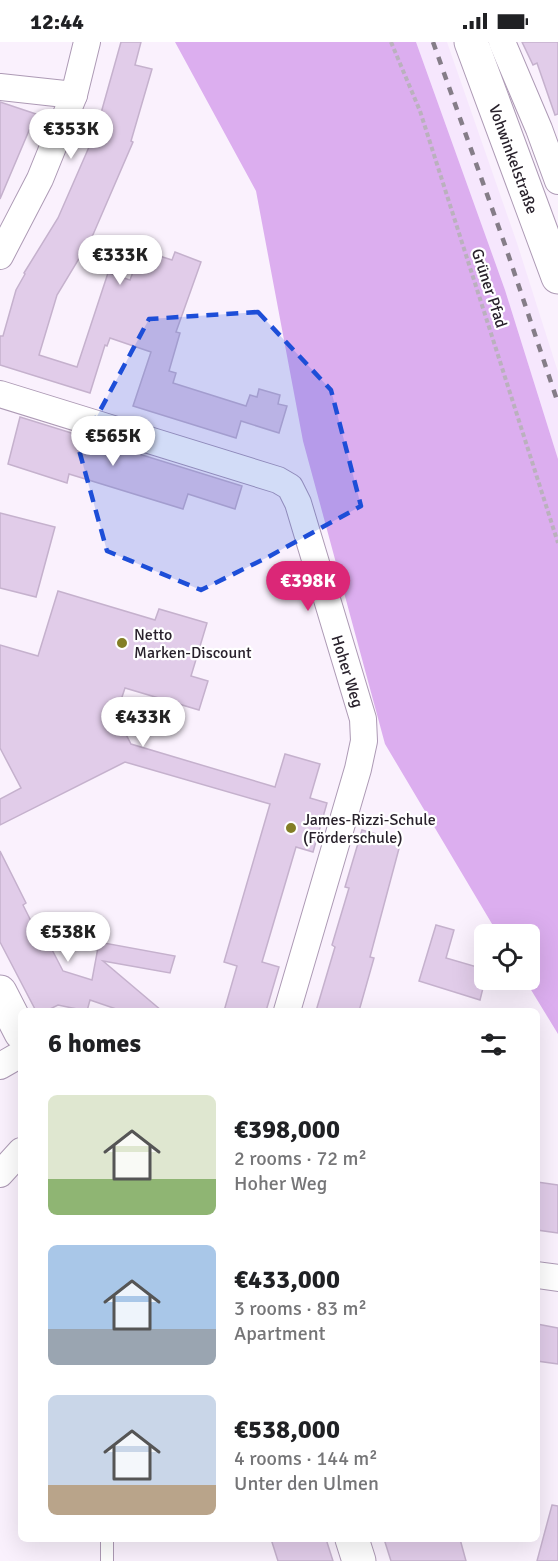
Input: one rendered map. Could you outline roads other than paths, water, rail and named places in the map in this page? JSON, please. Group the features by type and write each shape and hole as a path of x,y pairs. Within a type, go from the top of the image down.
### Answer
{"main road":[{"name":"Vohwinkelstraße","path":"471,42 558,277"},
{"path":"0,992 18,1027"},
{"path":"353,1542 359,1561"}],"street":[{"path":"0,256 40,179 74,95 87,42"},
{"path":"502,42 539,129 558,181"},
{"path":"0,87 74,95"},
{"name":"Hoher Weg","path":"0,394 278,480 290,487 298,503 363,719 364,741 358,769 288,1008"},
{"path":"0,1066 18,1056"},
{"path":"0,1174 18,1154"},
{"path":"540,1275 558,1278"}],"lane":[{"path":"107,1542 107,1561"}],"railway":[{"path":"433,42 558,403"}],"place":[{"name":"Netto Marken-Discount","path":"122,643"},
{"name":"James-Rizzi-Schule (Förderschule)","path":"291,828"}]}
